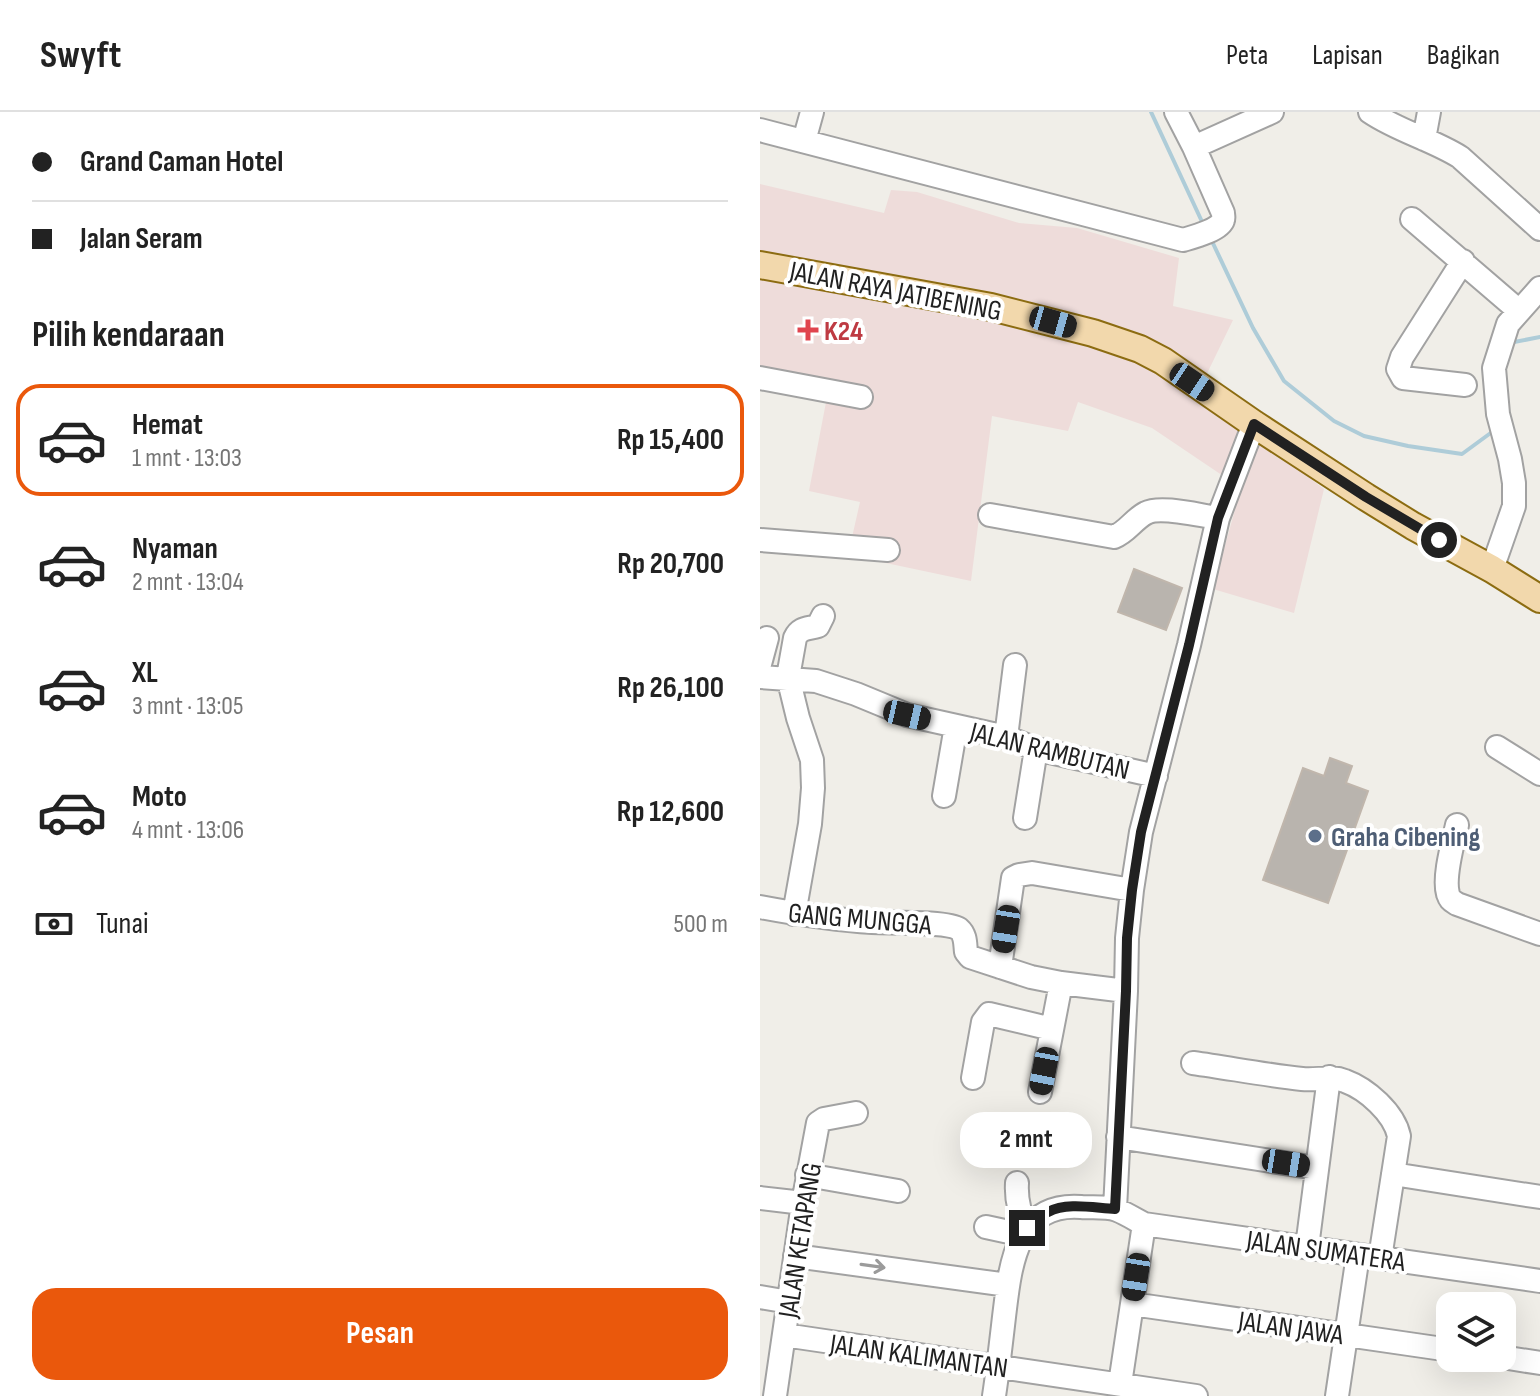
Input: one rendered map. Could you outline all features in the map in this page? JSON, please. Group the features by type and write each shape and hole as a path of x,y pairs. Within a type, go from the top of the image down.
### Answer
{"main road":[{"name":"JALAN RAYA JATIBENING","path":"760,265 991,307 1093,333 1140,349 1163,361 1254,424 1413,526 1540,599"}],"street":[{"path":"804,141 812,112"},
{"path":"760,130 1183,240 1210,230 1223,220 1223,213 1176,112"},
{"path":"1194,147 1272,112"},
{"path":"1370,112 1460,157 1540,229"},
{"path":"1424,139 1429,112"},
{"path":"1412,219 1463,261 1513,317"},
{"path":"1463,261 1415,335 1398,369 1403,378 1465,385"},
{"path":"1492,569 1514,506 1514,483 1498,414 1494,368 1513,317 1539,291"},
{"path":"760,378 861,397"},
{"path":"994,1396 1011,1263 1025,1231 1049,1211 1059,1208 1115,1209 1127,938 1141,832 1218,518 1254,424"},
{"path":"990,515 1114,537 1156,509 1218,518"},
{"path":"760,540 888,550"},
{"path":"794,914 810,824 812,760 788,677 798,632 818,626 823,616"},
{"path":"760,664 767,638"},
{"path":"1006,737 1015,665"},
{"name":"JALAN RAMBUTAN","path":"760,677 816,681 907,715 1156,776"},
{"path":"944,796 956,726"},
{"path":"1497,747 1540,774"},
{"path":"1025,818 1036,749"},
{"path":"1457,825 1447,881 1450,899 1540,934"},
{"path":"1000,967 1013,878 1032,873 1132,890"},
{"name":"GANG MUNGGA","path":"760,907 870,922 953,927 959,929 965,938 967,955 1031,977 1126,991"},
{"path":"1040,1092 1061,983"},
{"path":"973,1078 983,1022 989,1014 1052,1029"},
{"path":"1193,1063 1306,1079 1329,1077 1342,1080 1358,1087 1381,1108 1397,1126 1399,1136 1380,1258"},
{"path":"1307,1247 1329,1077"},
{"name":"JALAN KETAPANG","path":"775,1396 807,1175 818,1123 856,1113"},
{"path":"1118,1137 1316,1168"},
{"path":"1393,1174 1540,1197"},
{"path":"807,1175 898,1191"},
{"path":"1017,1183 1017,1200 1025,1231"},
{"path":"760,1198 803,1203"},
{"name":"JALAN SUMATERA","path":"1115,1209 1144,1224 1540,1281"},
{"path":"1120,1384 1144,1224"},
{"path":"986,1227 1025,1231"},
{"path":"1337,1396 1358,1255"},
{"path":"795,1256 1008,1285"},
{"path":"760,1297 789,1302"},
{"name":"JALAN JAWA","path":"1132,1304 1436,1348"},
{"name":"JALAN KALIMANTAN","path":"784,1335 1196,1396"},
{"path":"1516,1359 1540,1363"}],"shaded area":[{"path":"760,184 884,213 891,190 917,192 1019,223 1077,228 1179,258 1173,306 1233,320 1198,392 1324,489 1294,613 1213,589 1241,488 1152,428 1078,402 1068,431 992,416 971,581 848,555 860,502 809,491 827,397 760,386"}],"building":[{"path":"1134,569 1182,588 1166,630 1118,612"},
{"name":"Graha Cibening","path":"1330,758 1352,766 1346,783 1368,791 1328,903 1263,880 1303,768 1324,776"}],"waterway":[{"path":"1151,112 1204,226"},
{"path":"1210,237 1253,328 1284,381 1334,421 1364,436 1462,454 1492,432 1491,429"},
{"path":"1509,343 1540,337"}],"place":[{"name":"K24","path":"808,330"},
{"name":"Graha Cibening","path":"1315,836"}],"route":[{"path":"1027,1228 1049,1211 1059,1208 1115,1209 1127,938 1141,832 1218,518 1254,424 1439,540"}]}
